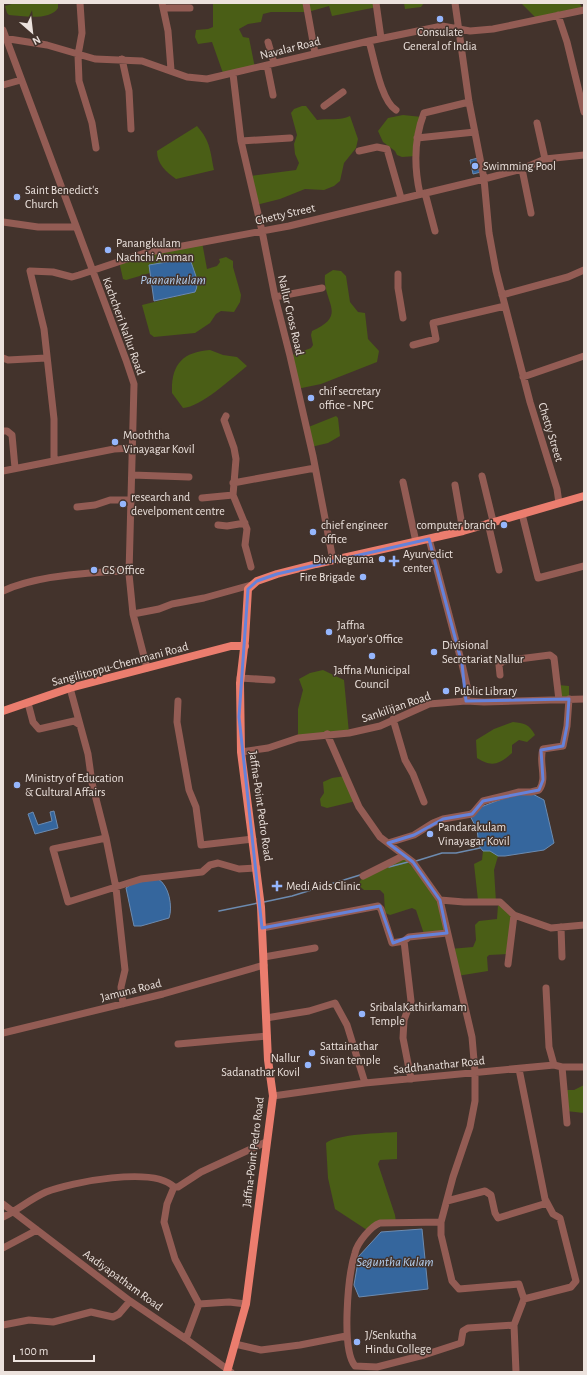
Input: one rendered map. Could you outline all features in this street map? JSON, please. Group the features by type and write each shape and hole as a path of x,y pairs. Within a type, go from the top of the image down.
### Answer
{"main road":[{"path":"251,585 277,574 463,531 584,496"},
{"name":"Jaffna-Point Pedro Road","path":"229,1371 246,1304 273,1096 267,1036 264,957 257,868 241,752 240,678 245,646 248,589 251,585"},
{"name":"Sangilitoppu-Chemmani Road","path":"3,711 70,688 231,646 245,646"}],"street":[{"path":"80,3 82,32 78,55 79,81 92,123 96,148"},
{"path":"306,3 315,53"},
{"path":"376,3 381,38"},
{"name":"Chetty Street","path":"455,3 470,102 484,179 489,233 502,296 523,377 559,503"},
{"path":"171,70 168,31 163,6 190,8"},
{"name":"Navalar Road","path":"4,38 47,46 95,59 142,61 171,70 187,77 202,79 233,74 315,53 442,26 459,30 492,29 584,10"},
{"path":"558,15 567,42 584,112"},
{"name":"Kachcheri Nallur Road","path":"3,30 4,38 134,384 129,571 133,614 147,668"},
{"path":"369,41 383,88 391,107 396,110"},
{"path":"268,42 273,95"},
{"path":"122,59 129,91 132,129"},
{"name":"Nallur Cross Road","path":"233,74 241,141 262,231 275,297 315,468 333,560"},
{"path":"3,85 20,80"},
{"path":"324,106 343,92"},
{"path":"435,231 416,171 416,138 424,113 470,102"},
{"path":"537,123 545,159"},
{"path":"416,138 475,132"},
{"path":"241,141 290,138"},
{"path":"359,151 376,147 388,149 401,198"},
{"path":"484,179 522,169 545,159 584,154"},
{"path":"522,169 531,213"},
{"name":"Chetty Street","path":"46,358 44,329 30,271 53,272 72,276 145,252 262,231 484,179"},
{"path":"3,222 38,227 75,227"},
{"path":"502,296 568,277 584,270"},
{"path":"398,274 398,288 403,318"},
{"path":"275,297 322,288"},
{"path":"413,345 436,340 433,323 505,306"},
{"path":"523,377 584,356"},
{"path":"3,358 8,360 46,358 54,419 54,460"},
{"path":"226,416 224,420 234,448 236,459 233,495 247,529 245,546 251,568"},
{"path":"3,431 7,431 12,435 14,468"},
{"path":"3,470 114,449 133,448"},
{"path":"233,483 315,468"},
{"path":"132,475 189,477"},
{"path":"482,476 499,570"},
{"path":"403,482 416,542"},
{"path":"455,485 463,531"},
{"path":"202,498 233,495"},
{"path":"77,507 95,505 110,500 131,500"},
{"path":"522,514 538,578 584,566"},
{"path":"218,525 227,526 245,523"},
{"path":"429,539 462,664 467,686 466,701"},
{"path":"3,591 22,584 81,573 129,571"},
{"path":"133,614 159,609 172,604 200,599 251,585"},
{"path":"500,675 500,665 503,661 550,655 554,658 559,700"},
{"path":"240,678 272,680"},
{"path":"70,688 106,838 116,888 126,970 121,987 123,1004"},
{"path":"388,843 414,834 443,819 472,814 483,801 519,792 539,790 543,780 541,753 543,749 548,747 563,746 567,726 569,699"},
{"name":"Sankilijan Road","path":"241,752 268,748 298,738 349,733 380,726 392,719 429,704 466,701 484,702 584,699"},
{"path":"178,701 177,722 189,790 196,807 201,845 253,839"},
{"path":"28,703 33,722 39,729 74,721 80,725"},
{"path":"392,719 405,760 413,774 424,802"},
{"path":"327,734 359,807 380,837 403,856 413,862 440,900 446,933 472,1037 475,1072 474,1101 470,1127 441,1222 441,1235 452,1281 459,1289 519,1284 524,1299 514,1326 516,1372"},
{"path":"106,838 53,849 68,902 116,888 127,882 202,872 210,865 218,863 239,869 257,868"},
{"path":"363,876 403,856"},
{"path":"440,900 500,902 514,915 551,928 584,925"},
{"path":"262,928 378,906 381,909 392,943 404,941 409,937 446,933"},
{"path":"508,964 514,915"},
{"path":"561,927 562,957"},
{"path":"404,941 411,1001 404,1020 403,1038 411,1079"},
{"path":"264,957 315,948"},
{"name":"Jamuna Road","path":"3,1033 123,1004 264,965"},
{"path":"546,988 549,1047 554,1065"},
{"path":"266,1018 309,1011 336,1003 347,1025 365,1083"},
{"path":"178,1044 267,1036"},
{"name":"Saddhanathar Road","path":"273,1096 365,1083 475,1072 554,1065 562,1067 584,1067"},
{"path":"562,1067 567,1123"},
{"path":"520,1069 547,1203 553,1214 560,1218 576,1281 571,1288 524,1299"},
{"path":"174,1187 178,1187 201,1172 266,1142"},
{"path":"3,1217 46,1192 90,1181 142,1177 168,1182 174,1187"},
{"path":"174,1187 167,1204 164,1222 175,1259 199,1304 186,1339"},
{"path":"447,1201 485,1191 491,1195 495,1213 498,1218 547,1203"},
{"name":"Aadiyapatham Road","path":"3,1204 130,1301 186,1339 229,1371"},
{"path":"441,1222 380,1223 374,1226 355,1251 351,1273 346,1336 352,1362 355,1366 378,1370 461,1343 463,1331 468,1328 514,1326"},
{"path":"3,1248 37,1230"},
{"path":"3,1325 29,1320 53,1322 91,1312 113,1317 119,1314 130,1301"},
{"path":"199,1304 229,1302 246,1304"},
{"path":"235,1344 261,1350 300,1345 346,1336"}],"highlighted area":[{"path":"429,539 462,664 466,701 569,699 567,726 563,746 541,750 543,780 539,790 483,801 472,814 443,819 414,835 388,843 413,862 440,900 447,933 409,937 393,943 380,906 262,928 239,717 248,589 257,581 277,574"}],"green space":[{"path":"15,3 58,3 58,8 49,15 36,17 9,15 5,6"},
{"path":"213,3 376,3 377,7 332,16 329,6 308,12 271,12 263,14 261,22 248,24 239,29 243,37 249,38 255,68 224,76 212,42 198,44 195,37 196,30 213,27"},
{"path":"404,3 424,3 421,7 405,9"},
{"path":"521,3 579,3 584,10 538,20"},
{"path":"306,106 317,120 346,118 350,116 358,139 356,148 344,163 340,181 334,186 324,190 305,189 280,199 256,205 250,176 296,170 299,163 295,154 294,144 297,135 291,113 294,109"},
{"path":"403,115 422,117 416,156 402,157 397,155 395,151 383,142 378,131 388,118"},
{"path":"197,126 205,137 211,152 214,170 176,179 160,164 157,151"},
{"path":"202,242 207,269 217,266 220,262 219,259 226,257 233,261 233,267 241,295 240,302 234,312 221,311 216,314 210,323 195,333 154,337 150,334 142,305 195,292 197,284 190,258 149,265 150,273 126,280 123,279 119,261"},
{"path":"333,270 341,271 346,276 350,302 358,312 365,313 368,339 379,351 377,362 321,384 297,389 290,356 311,348 313,345 311,335 312,331 323,325 332,313 325,285 325,275"},
{"path":"210,350 223,355 237,357 247,366 198,403 183,408 172,393 172,383 176,368 185,357 200,351"},
{"path":"336,416 338,418 340,436 328,443 311,447 306,428"},
{"path":"323,670 344,680 349,733 298,738 298,709 303,690 299,679 310,673"},
{"path":"558,685 569,686 569,699 559,700"},
{"path":"513,722 526,725 531,728 535,735 527,742 519,740 512,745 512,753 500,762 492,764 477,758 476,740 494,729"},
{"path":"345,776 356,801 327,808 321,806 320,799 324,793 323,782 332,778"},
{"path":"483,851 490,851 498,856 494,870 496,902 478,900 474,864 482,860"},
{"path":"403,856 440,900 447,933 424,934 416,910 412,908 390,915 385,913 384,894 380,890 364,890 358,885 363,876"},
{"path":"498,905 514,915 508,954 489,955 487,957 488,971 457,976 450,949 473,947 476,940 475,925 479,921 497,919"},
{"path":"584,1085 584,1113 566,1111 564,1090 574,1090"},
{"path":"397,1132 397,1159 380,1160 378,1164 396,1222 380,1223 370,1232 335,1209 328,1178 326,1143 331,1140 349,1136"}],"water":[{"name":"Swimming Pool","path":"478,158 481,172 473,174 470,160"},
{"name":"Paanankulam","path":"190,258 197,279 197,288 195,292 154,301 149,265"},
{"path":"525,790 544,800 554,843 544,850 505,856 498,856 490,851 483,851 479,846 477,829 468,812"},
{"path":"54,811 58,828 35,834 28,814 33,812 38,825 52,821 50,812"},
{"path":"158,879 165,886 169,897 171,908 169,918 141,926 134,926 126,888 133,883"},
{"name":"Seguntha Kulam","path":"422,1229 428,1289 359,1297 354,1285 359,1256 381,1232"}],"waterway":[{"path":"416,861 442,853 456,853 480,848"},
{"path":"389,867 408,862"},
{"path":"264,902 292,896 360,875"},
{"path":"219,911 258,903"}],"place":[{"name":"Consulate General of India","path":"440,19"},
{"name":"Swimming Pool","path":"475,166"},
{"name":"Saint Benedict's Church","path":"17,197"},
{"name":"Panangkulam Nachchi Amman","path":"108,250"},
{"name":"chif secretary office - NPC","path":"311,398"},
{"name":"Mooththa Vinayagar Kovil","path":"115,442"},
{"name":"research and develpoment centre","path":"123,504"},
{"name":"computer branch","path":"504,525"},
{"name":"chief engineer office","path":"313,532"},
{"name":"Divi Neguma","path":"382,559"},
{"name":"Ayurvedict center","path":"394,561"},
{"name":"GS Office","path":"94,570"},
{"name":"Fire Brigade","path":"363,577"},
{"name":"Jaffna Mayor's Office","path":"329,632"},
{"name":"Divisional Secretariat Nallur","path":"434,652"},
{"name":"Jaffna Municipal Council","path":"372,656"},
{"name":"Public Library","path":"446,691"},
{"name":"Ministry of Education & Cultural Affairs","path":"17,785"},
{"name":"Pandarakulam Vinayagar Kovil","path":"430,834"},
{"name":"Medi Aids Clinic","path":"277,886"},
{"name":"SribalaKathirkamam Temple","path":"362,1014"},
{"name":"Sattainathar Sivan temple","path":"312,1053"},
{"name":"Nallur Sadanathar Kovil","path":"308,1065"},
{"name":"J/Senkutha Hindu College","path":"357,1342"}]}
